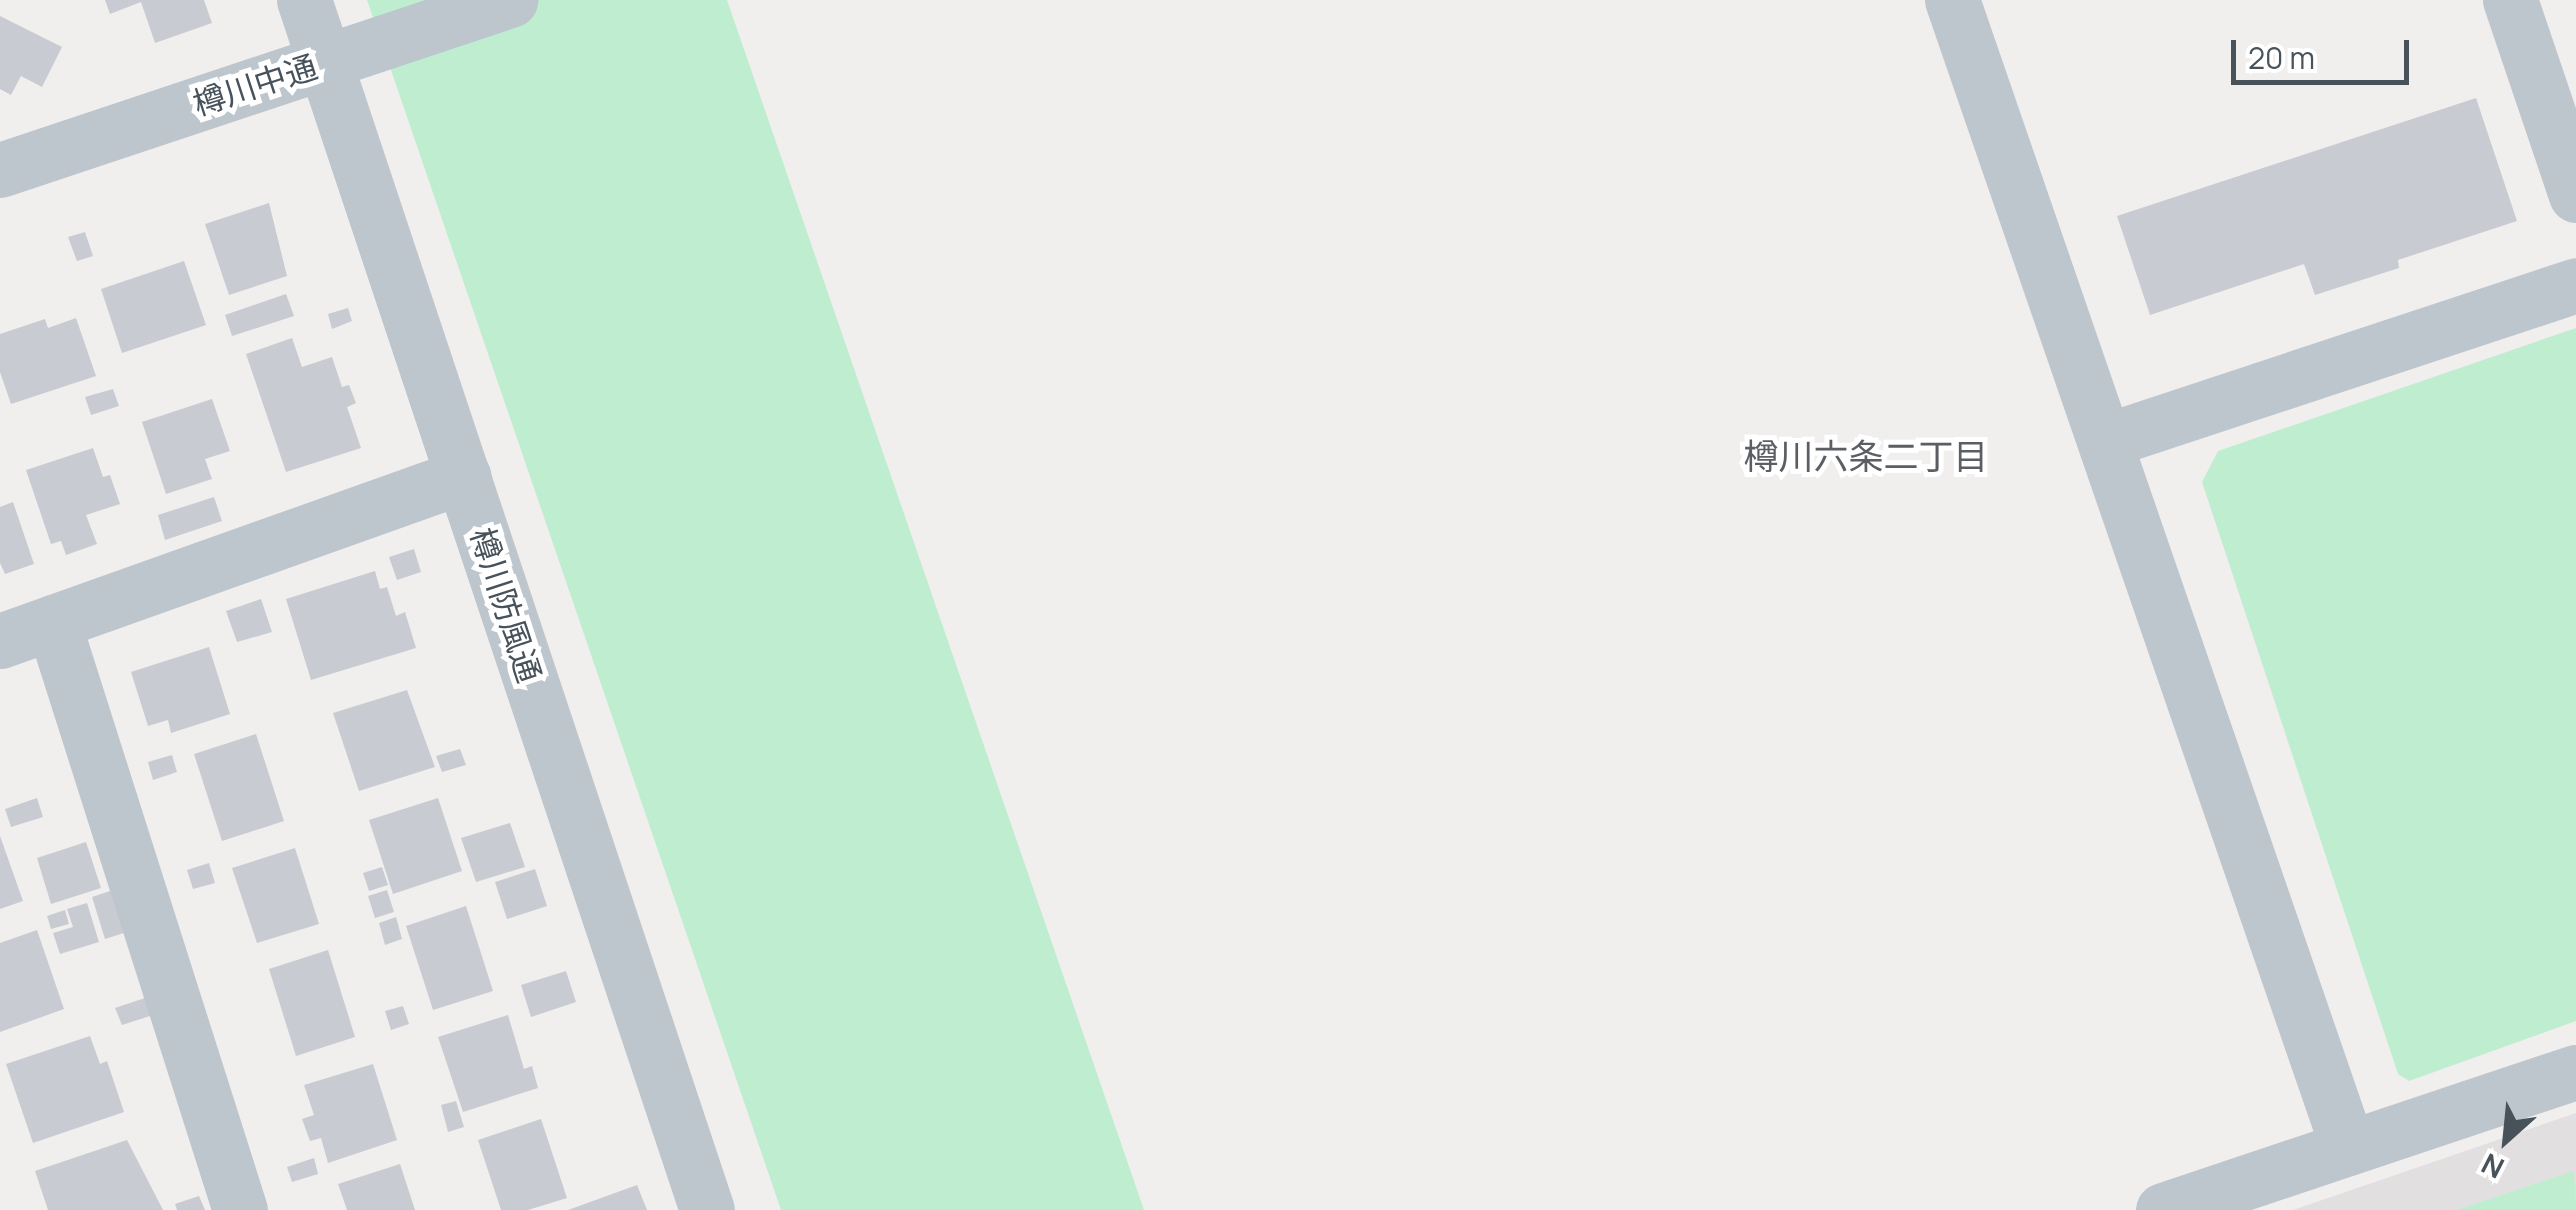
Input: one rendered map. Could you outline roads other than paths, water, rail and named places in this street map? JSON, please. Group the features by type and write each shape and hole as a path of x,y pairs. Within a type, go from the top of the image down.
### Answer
{"street":[{"name":"樽川防風通","path":"304,0 707,1210"},
{"name":"樽川中通","path":"0,170 510,0"},
{"path":"1952,0 2348,1148"},
{"path":"2510,0 2576,194"},
{"path":"2104,441 2576,285"},
{"path":"0,641 463,476"},
{"path":"53,622 240,1210"},
{"path":"2162,1210 2576,1072"}],"district":[{"name":"樽川六条二丁目","path":"1866,456"}]}
